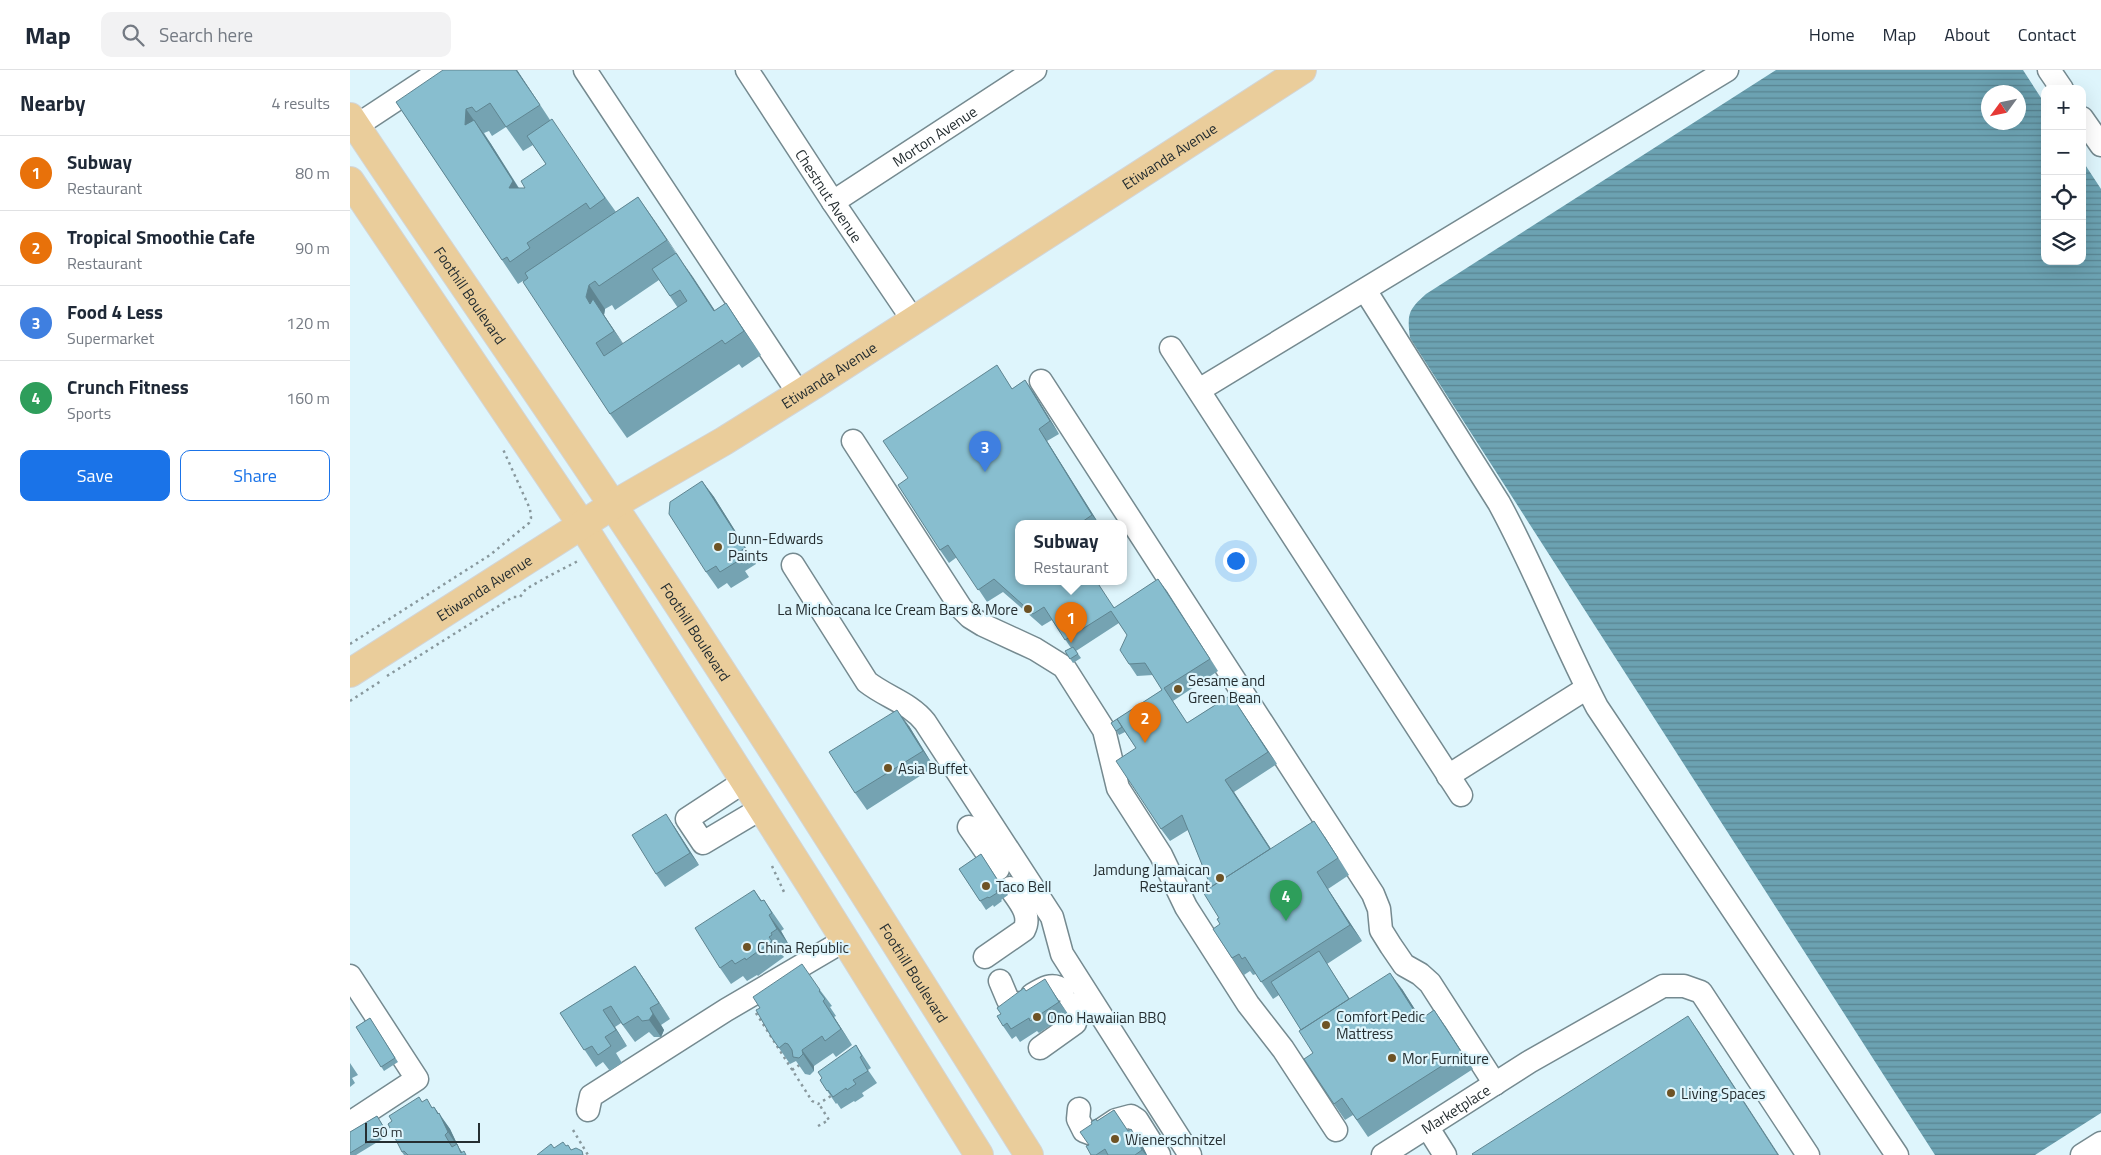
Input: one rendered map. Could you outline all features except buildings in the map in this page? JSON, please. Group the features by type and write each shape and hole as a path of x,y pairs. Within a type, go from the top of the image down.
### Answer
{"main road":[{"name":"Etiwanda Avenue","path":"350,673 613,505 724,441 1302,70"},
{"name":"Foothill Boulevard","path":"353,121 410,209 613,505 841,856 1029,1155"},
{"path":"354,194 582,525 845,940 974,1153"}],"street":[{"path":"353,121 440,70"},
{"path":"585,70 798,394"},
{"name":"Chestnut Avenue","path":"747,70 913,320"},
{"name":"Morton Avenue","path":"833,202 1035,70"},
{"path":"1199,390 1727,70"},
{"path":"2049,70 2059,85"},
{"path":"2086,124 2101,145"},
{"path":"1365,290 1499,503 1544,592 1587,688 1613,733 1897,1155"},
{"path":"1171,348 1461,795"},
{"path":"1042,381 1373,894 1379,908 1381,930 1391,946 1404,965 1420,974 1430,983 1495,1084"},
{"path":"853,441 961,608 970,617 983,625 1035,649 1064,667 1104,730 1118,788 1161,855 1186,906 1248,1004 1283,1049 1336,1130"},
{"path":"793,565 867,682 882,693 910,707 925,722 1052,917 1062,954 1190,1155"},
{"path":"1448,776 1587,688"},
{"path":"745,781 687,819 703,843 762,808"},
{"path":"969,827 998,869"},
{"path":"985,957 1024,930 1026,926 1026,913 1010,888"},
{"path":"588,1110 591,1096 718,1015 845,940"},
{"path":"350,976 417,1080 350,1123"},
{"path":"1000,981 1008,1000 1013,1005 1050,986 1056,986 1067,997 1077,1012 1075,1023 1040,1048"},
{"name":"Marketplace","path":"1383,1155 1529,1062 1663,986 1684,986 1701,992 1808,1155"},
{"path":"1079,1109 1078,1119 1084,1131 1092,1134 1116,1120 1131,1116 1137,1120 1159,1155"},
{"path":"1428,1128 1445,1155"},
{"path":"2082,1155 2101,1142"}],"path":[{"path":"350,644 490,555 530,524 531,514 528,502"},
{"path":"531,514 535,511"},
{"path":"350,701 513,597 520,597 526,589 580,560"},
{"path":"752,1008 812,1101 818,1104 829,1120 818,1126"},
{"path":"792,1070 802,1064"},
{"path":"818,1104 831,1096"},
{"path":"573,1130 588,1155"}],"water":[{"path":"1776,70 2023,70 2041,98 2041,265 2086,265 2086,166 2101,189 2101,1113 2035,1155 1935,1155 1410,338 1409,318 1415,304 1426,294"}],"place":[{"name":"Food 4 Less","path":"985,472"},
{"name":"Dunn-Edwards Paints","path":"718,547"},
{"name":"La Michoacana Ice Cream Bars & More","path":"1028,609"},
{"name":"Subway","path":"1071,643"},
{"name":"Sesame and Green Bean","path":"1178,689"},
{"name":"Tropical Smoothie Cafe","path":"1145,743"},
{"name":"Asia Buffet","path":"888,768"},
{"name":"Jamdung Jamaican Restaurant","path":"1220,878"},
{"name":"Taco Bell","path":"986,886"},
{"name":"Crunch Fitness","path":"1286,921"},
{"name":"China Republic","path":"747,947"},
{"name":"Ono Hawaiian BBQ","path":"1037,1017"},
{"name":"Comfort Pedic Mattress","path":"1326,1025"},
{"name":"Mor Furniture","path":"1392,1058"},
{"name":"Living Spaces","path":"1671,1093"},
{"name":"Wienerschnitzel","path":"1115,1139"}]}
